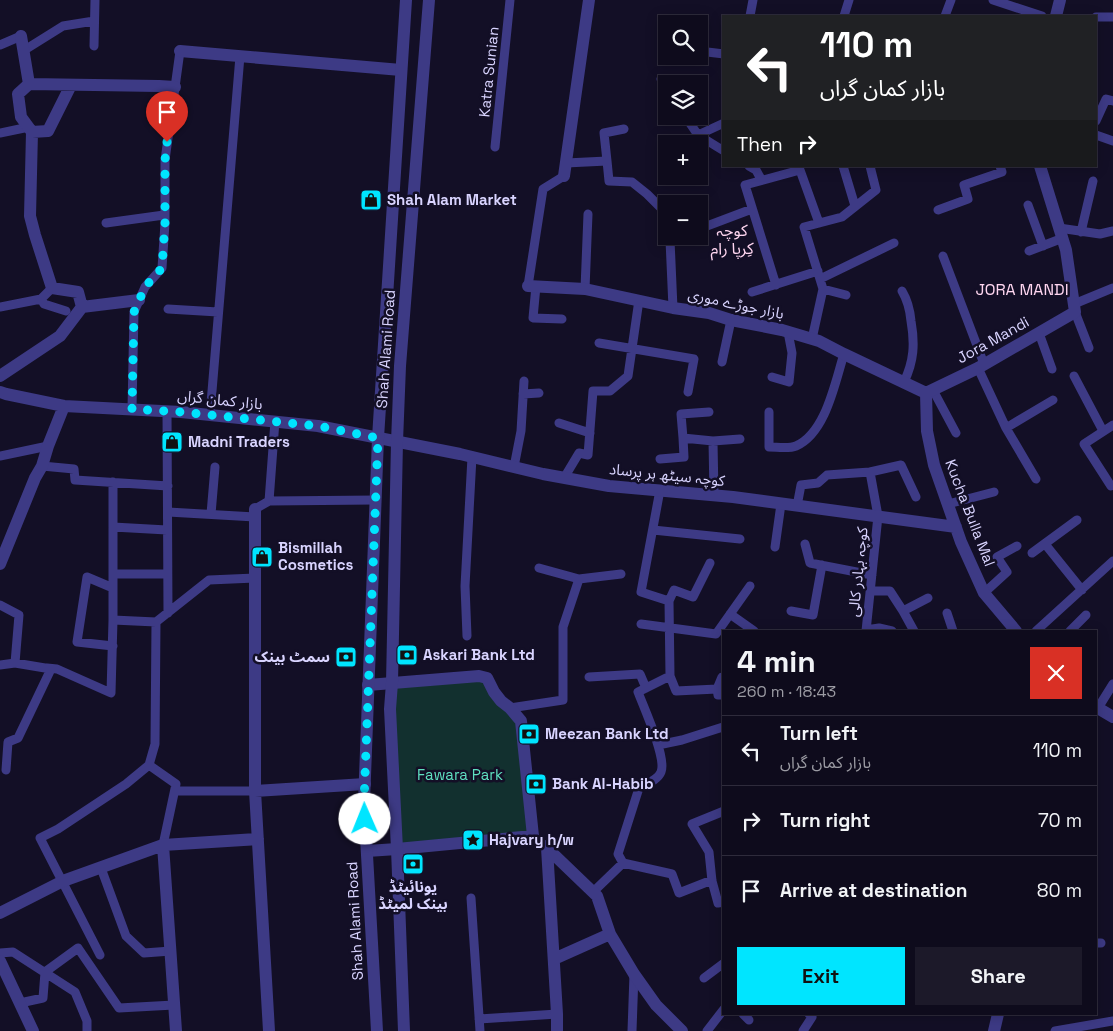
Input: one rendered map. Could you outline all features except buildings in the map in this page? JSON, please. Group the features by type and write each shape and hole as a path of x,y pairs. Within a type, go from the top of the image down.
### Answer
{"street":[{"name":"Shah Alami Road","path":"377,1031 364,802 378,438 406,0"},
{"name":"Shah Alami Road","path":"404,1031 390,709 400,366 429,0"},
{"path":"564,176 589,0"},
{"path":"1056,15 1060,0"},
{"path":"21,36 29,84"},
{"path":"180,51 401,70"},
{"path":"82,307 78,292 52,288 35,235 30,216 30,130 21,117 18,94 29,84 175,87"},
{"path":"30,130 48,131 71,85"},
{"path":"1040,167 1066,250 1074,308"},
{"name":"بازار جوڑے موری","path":"532,286 585,289 673,308 709,313 731,320 788,332 819,341 904,382 930,391"},
{"path":"0,376 60,336 82,307 139,300"},
{"name":"Jora Mandi","path":"930,391 981,366 1039,333 1074,308"},
{"name":"Kucha Bulla Mal","path":"930,391 927,431 934,465 961,542 984,593 1015,630"},
{"name":"بازار کمان گراں","path":"0,392 64,406 167,411 275,421 318,426 378,438"},
{"path":"0,564 35,478 42,466 64,406"},
{"name":"کوچہ سیٹھ ہر پرساد","path":"378,438 609,486 714,496 956,527"},
{"path":"255,513 255,791 269,1031"},
{"path":"368,685 478,676 487,678 494,692 521,722 533,836 597,896 610,934 634,974 656,1005 682,1031"},
{"path":"1097,708 1113,717"},
{"path":"255,791 365,784"},
{"path":"367,851 533,836"},
{"path":"0,913 63,881 163,845 258,839"},
{"path":"163,845 176,1031"},
{"path":"547,848 557,1031"},
{"path":"554,959 610,934"},
{"path":"0,961 33,1031"},
{"path":"998,1015 998,1031"}],"lane":[{"path":"94,46 95,0"},
{"name":"Katra Sunian","path":"495,147 510,0"},
{"path":"750,15 753,0"},
{"path":"844,15 849,0"},
{"path":"945,15 950,0"},
{"path":"1000,1 1039,15"},
{"path":"1097,17 1113,17"},
{"path":"23,51 63,26 94,21"},
{"path":"0,45 21,36"},
{"path":"132,409 134,312 145,287 162,268 165,160 180,51"},
{"path":"708,53 722,54"},
{"path":"210,415 240,56"},
{"path":"1097,119 1106,99 1113,101"},
{"path":"691,125 698,135 722,124"},
{"path":"624,129 604,133 609,181 632,182 658,205"},
{"path":"0,132 30,130"},
{"path":"1097,134 1113,140"},
{"path":"708,141 722,150"},
{"path":"566,163 607,161"},
{"path":"751,167 756,170 762,180"},
{"path":"843,167 855,206"},
{"path":"812,339 820,280 804,227 842,217 876,190 870,167"},
{"path":"938,210 968,199 964,185 1002,172 1000,167"},
{"path":"776,284 745,185 800,170 820,223"},
{"path":"562,319 533,318 532,286 543,189 564,176"},
{"path":"1081,232 1093,181"},
{"path":"1028,205 1043,246"},
{"path":"708,226 752,209"},
{"path":"585,289 588,214"},
{"path":"106,223 164,215"},
{"path":"1029,251 1043,246 1061,233 1081,232 1100,234 1113,231"},
{"path":"752,292 776,284 820,280 894,243"},
{"path":"670,245 673,308"},
{"path":"943,256 981,366 1006,428 1036,479"},
{"path":"820,280 846,295"},
{"path":"0,307 41,298 52,288"},
{"path":"1089,348 1074,308 1113,288"},
{"path":"902,291 907,299 914,343 909,370 904,382"},
{"path":"41,298 44,304 66,311"},
{"path":"564,478 579,453 588,455 593,391 610,391 628,376 639,300"},
{"path":"168,309 218,312"},
{"path":"722,362 731,320"},
{"path":"772,377 789,382 792,354 788,332"},
{"path":"1039,333 1052,369"},
{"path":"599,343 694,359 688,392"},
{"path":"768,412 769,447 795,446 807,438 818,426 830,401 844,354"},
{"path":"1074,376 1103,431"},
{"path":"514,467 521,430 524,381"},
{"path":"930,391 956,433"},
{"path":"523,394 539,393"},
{"path":"1006,428 1053,400"},
{"path":"167,411 168,613"},
{"path":"660,459 684,457 681,414 709,412"},
{"path":"269,501 275,421"},
{"path":"559,423 590,433"},
{"path":"1111,486 1084,444 1113,425"},
{"path":"682,438 740,439"},
{"path":"713,440 714,496"},
{"path":"0,456 48,446"},
{"path":"467,636 465,586 472,457"},
{"path":"42,466 74,469 75,480 168,486"},
{"path":"798,506 801,484 818,483 827,475 870,472 901,466 916,497"},
{"path":"211,514 215,467"},
{"name":"کوچہ بہادر کالی","path":"866,630 878,516 870,472"},
{"path":"0,665 15,664 57,669 111,693 113,646 113,482"},
{"path":"660,490 641,592 669,600"},
{"path":"948,504 994,492"},
{"path":"168,512 211,514 255,513 269,501 375,500"},
{"path":"775,547 781,504"},
{"path":"1032,553 1077,520"},
{"path":"113,527 168,530"},
{"path":"653,530 740,539"},
{"path":"805,544 810,563 872,575"},
{"path":"1045,544 1082,590"},
{"path":"984,593 1007,572 997,557 1017,546"},
{"path":"1037,630 1113,561"},
{"path":"710,563 693,596 674,590 669,600 670,676 676,691 720,692 722,677"},
{"path":"791,611 813,614 822,565"},
{"path":"539,568 579,579 622,574"},
{"path":"113,574 167,574"},
{"path":"113,588 87,577 77,642 113,646"},
{"path":"113,620 156,622 209,580 255,578"},
{"path":"510,708 563,700 563,627 579,579"},
{"path":"641,624 716,634 750,586"},
{"path":"870,591 890,591 913,630"},
{"path":"903,611 928,598"},
{"path":"0,605 18,614 15,664"},
{"path":"947,613 953,630"},
{"path":"730,614 753,630"},
{"path":"1071,630 1086,615"},
{"path":"100,955 40,838 58,829 126,784 149,764 156,744 156,622"},
{"path":"870,630 879,628 888,630"},
{"path":"8,742 18,738 51,669 47,668"},
{"path":"589,678 640,674 646,688"},
{"path":"670,676 638,692 662,754 662,771 657,778 639,788 618,854 623,863 672,874 679,893 712,880"},
{"path":"1097,708 1113,684"},
{"path":"658,745 682,740 722,727"},
{"path":"0,736 8,742"},
{"path":"6,770 8,742"},
{"path":"149,764 176,784 163,845"},
{"path":"175,791 255,791"},
{"path":"722,812 692,824 709,852 712,880 718,903 722,902"},
{"path":"593,892 623,863"},
{"path":"102,868 126,936 144,953 171,951"},
{"path":"471,898 480,1031"},
{"path":"20,1003 43,998 45,972 78,948 119,1008 174,1005"},
{"path":"0,953 13,952 75,992 87,1021 87,1031"},
{"path":"704,978 722,964"},
{"path":"632,1031 634,974"},
{"path":"707,1031 722,1012"},
{"path":"479,1019 557,1014"},
{"path":"803,1031 812,1017 810,1015"},
{"path":"1055,1031 1113,1022"}],"green space":[{"name":"Fawara Park","path":"479,676 521,721 533,836 397,849 392,683"}],"place":[{"name":"Shah Alam Market","path":"371,200"},
{"name":"Madni Traders","path":"172,442"},
{"name":"Bismillah Cosmetics","path":"262,557"},
{"name":"Askari Bank Ltd","path":"407,655"},
{"name":"سمٹ بینک","path":"346,657"},
{"name":"Meezan Bank Ltd","path":"529,734"},
{"name":"Bank Al-Habib","path":"536,784"},
{"name":"Hajvary h/w","path":"473,840"},
{"name":"یونائیٹڈ بینک لمیٹڈ","path":"413,864"}],"district":[{"name":"کوچہ کِرپا رام","path":"732,239"},
{"name":"JORA MANDI","path":"1022,289"}],"route":[{"path":"167,142 162,268 145,287 134,312 132,409 318,426 378,438 364,802 365,819"}]}
